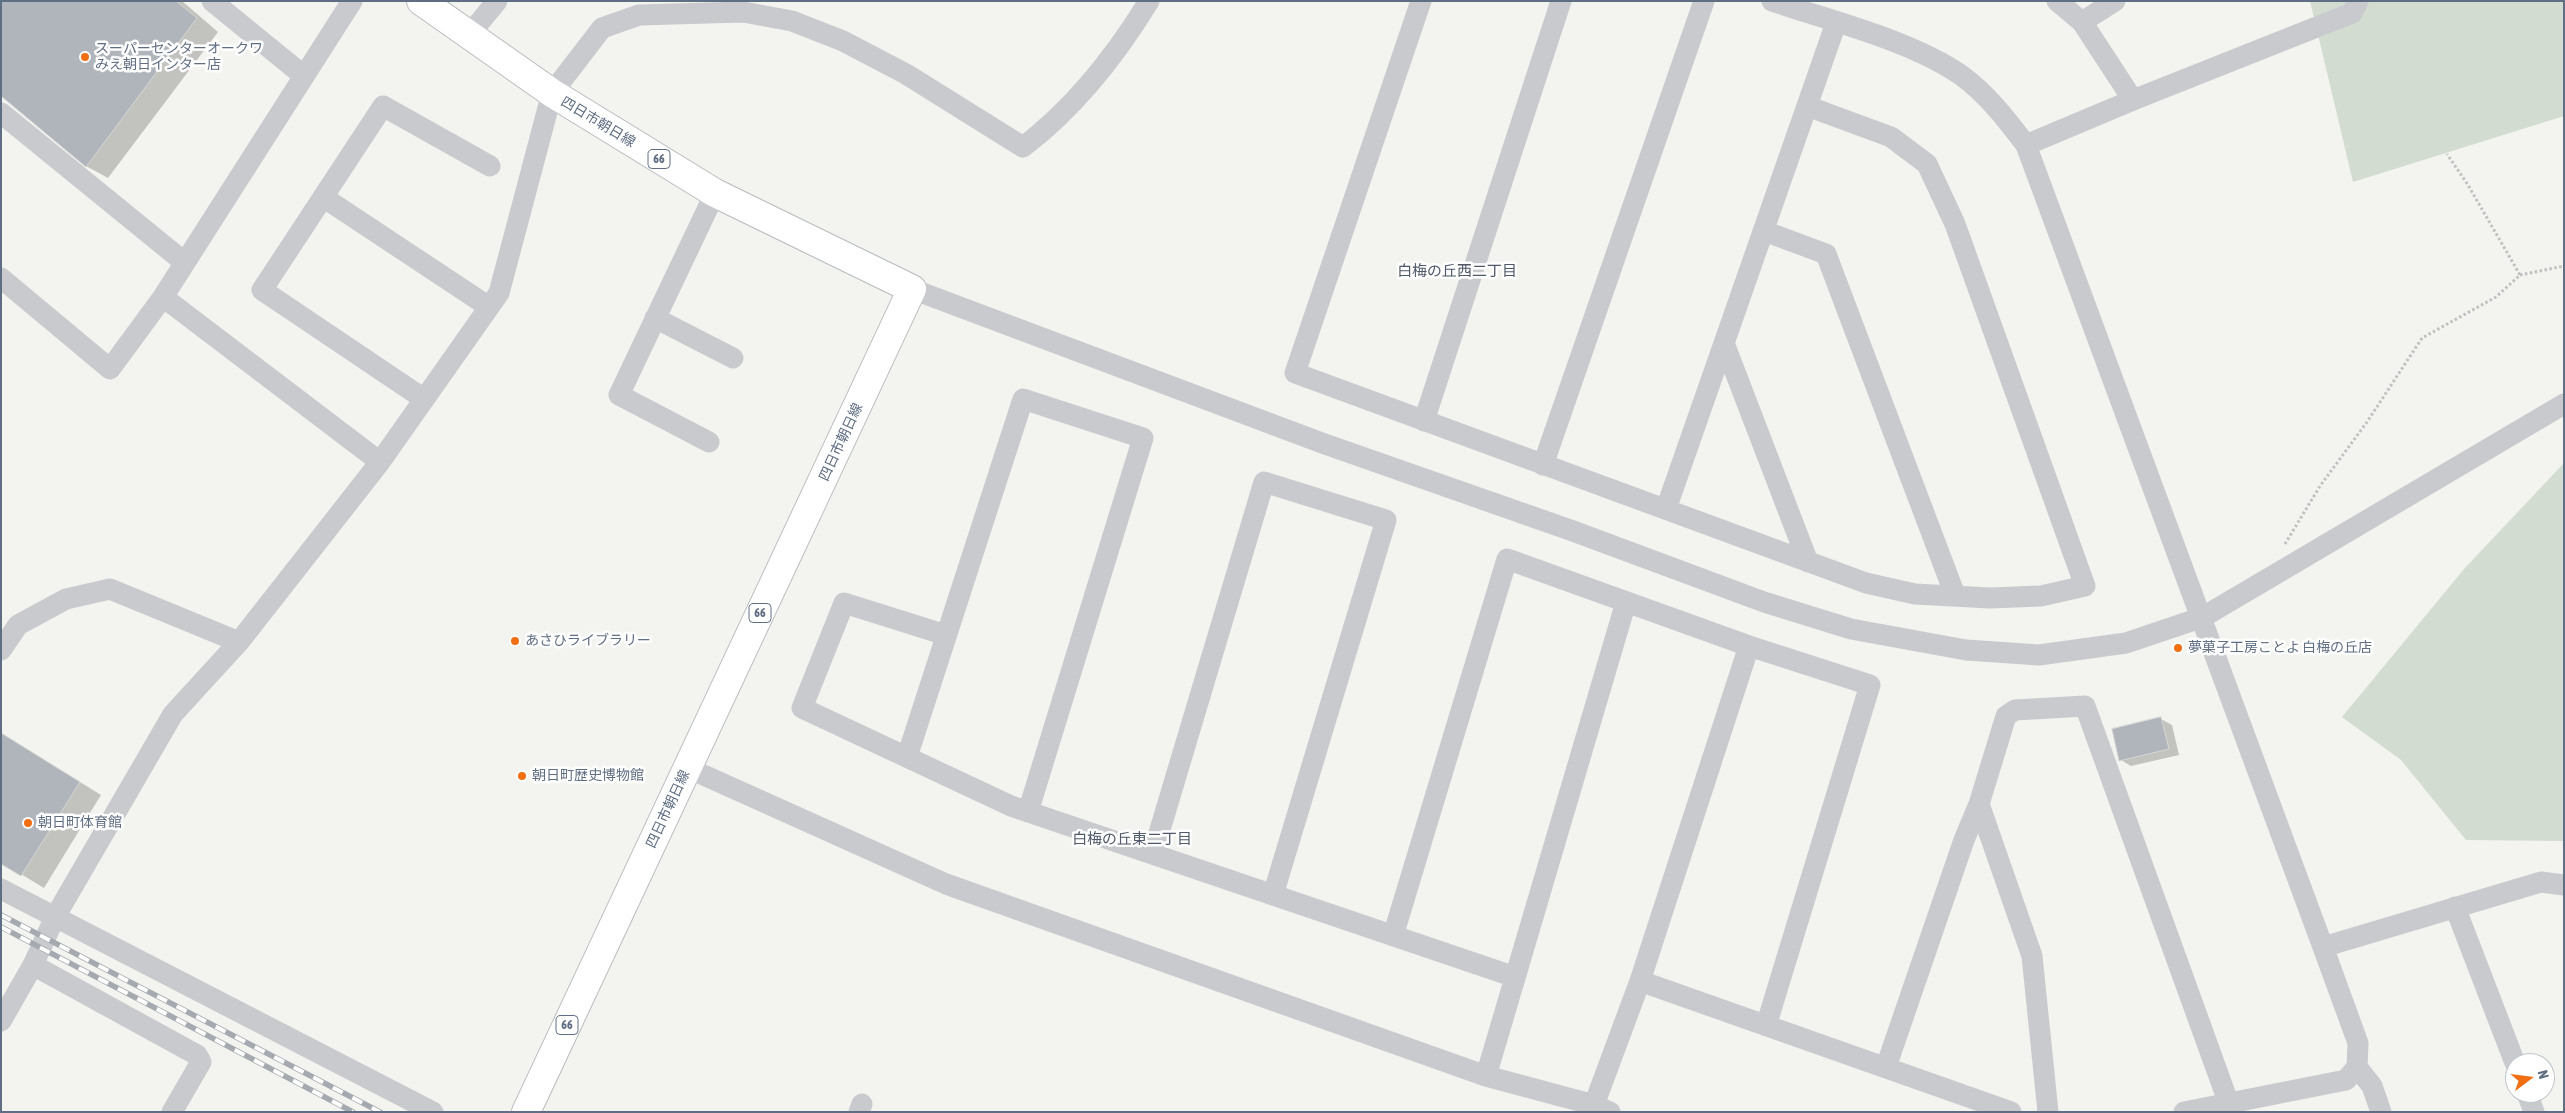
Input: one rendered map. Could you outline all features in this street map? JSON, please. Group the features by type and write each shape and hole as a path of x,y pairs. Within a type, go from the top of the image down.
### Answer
{"main road":[{"name":"四日市朝日線","path":"421,1 552,94 715,193 912,289 526,1112"}],"street":[{"path":"212,1 304,76"},
{"path":"1,278 110,368 163,297 352,1"},
{"path":"469,35 497,1"},
{"path":"1,1021 33,965 55,917 173,714 239,642 380,462 499,293 552,94 602,28 639,15 743,12 792,21 843,40 906,74 1023,147 1052,125 1128,36 1149,1"},
{"path":"1421,1 1295,373 1866,583 1915,594 1990,598 2041,596 2085,586 1955,224 1927,164 1891,137 1807,106"},
{"path":"1424,421 1561,1"},
{"path":"1543,464 1704,1"},
{"path":"1772,1 1916,50 1961,76 1999,109 2026,145 2203,618 2358,1043 2357,1067 2346,1080 2184,1112"},
{"path":"2057,1 2082,22 2133,100"},
{"path":"2082,22 2115,1"},
{"path":"2026,145 2133,100 2352,13 2358,1"},
{"path":"1666,509 1836,23"},
{"path":"424,399 262,290 383,106 490,166"},
{"path":"1,113 184,262"},
{"path":"709,442 619,395 715,193"},
{"path":"323,197 489,307"},
{"path":"1764,231 1826,254 1955,595"},
{"path":"912,289 1322,443 1574,531 1764,602 1851,629 1966,650 2038,655 2126,642 2203,618 2564,404"},
{"path":"163,297 380,462"},
{"path":"655,318 733,358"},
{"path":"1724,343 1808,562"},
{"path":"907,757 1022,400 1143,438 1028,812"},
{"path":"1153,854 1264,482 1386,520 1272,895"},
{"path":"1393,936 1507,559 1749,646 1870,685 1766,1026"},
{"path":"1,650 18,625 66,599 110,589 239,642"},
{"path":"1486,1076 1626,602"},
{"path":"946,635 844,603 802,708 1011,806 1515,976"},
{"path":"688,768 946,884 1486,1076 1602,1109 1640,981 1749,646"},
{"path":"1886,1067 1964,840 1979,804 2006,716 2015,710 2085,706 2229,1104"},
{"path":"1979,804 2032,956 2048,1112"},
{"path":"2323,947 2541,882 2564,885"},
{"path":"1,889 433,1112"},
{"path":"2455,907 2511,1053"},
{"path":"33,965 197,1055 201,1062 172,1112"},
{"path":"1640,981 2011,1112"},
{"path":"2357,1067 2372,1086 2381,1112"}],"path":[{"path":"2447,154 2468,185 2520,275"},
{"path":"2281,550 2320,486 2367,422 2422,338 2496,296 2520,275 2564,266"}],"shaded area":[{"path":"2310,1 2564,1 2564,116 2353,182"},
{"path":"2564,463 2564,841 2466,840 2401,760 2342,717 2464,569"}],"building":[{"name":"スーパーセンターオークワ みえ朝日インター店","path":"1,1 176,1 197,18 86,167 1,96"},
{"path":"2161,717 2169,749 2119,761 2112,729"},
{"name":"朝日町体育館","path":"1,733 80,782 21,876 1,864"}],"railway":[{"path":"1,915 380,1112"},
{"path":"1,927 353,1112"}],"place":[{"name":"スーパーセンターオークワ みえ朝日インター店","path":"85,57"},
{"name":"あさひライブラリー","path":"515,641"},
{"name":"夢菓子工房ことよ 白梅の丘店","path":"2178,648"},
{"name":"朝日町歴史博物館","path":"522,776"},
{"name":"朝日町体育館","path":"28,823"}],"district":[{"name":"白梅の丘西二丁目","path":"1457,271"},
{"name":"白梅の丘東二丁目","path":"1132,839"}]}
